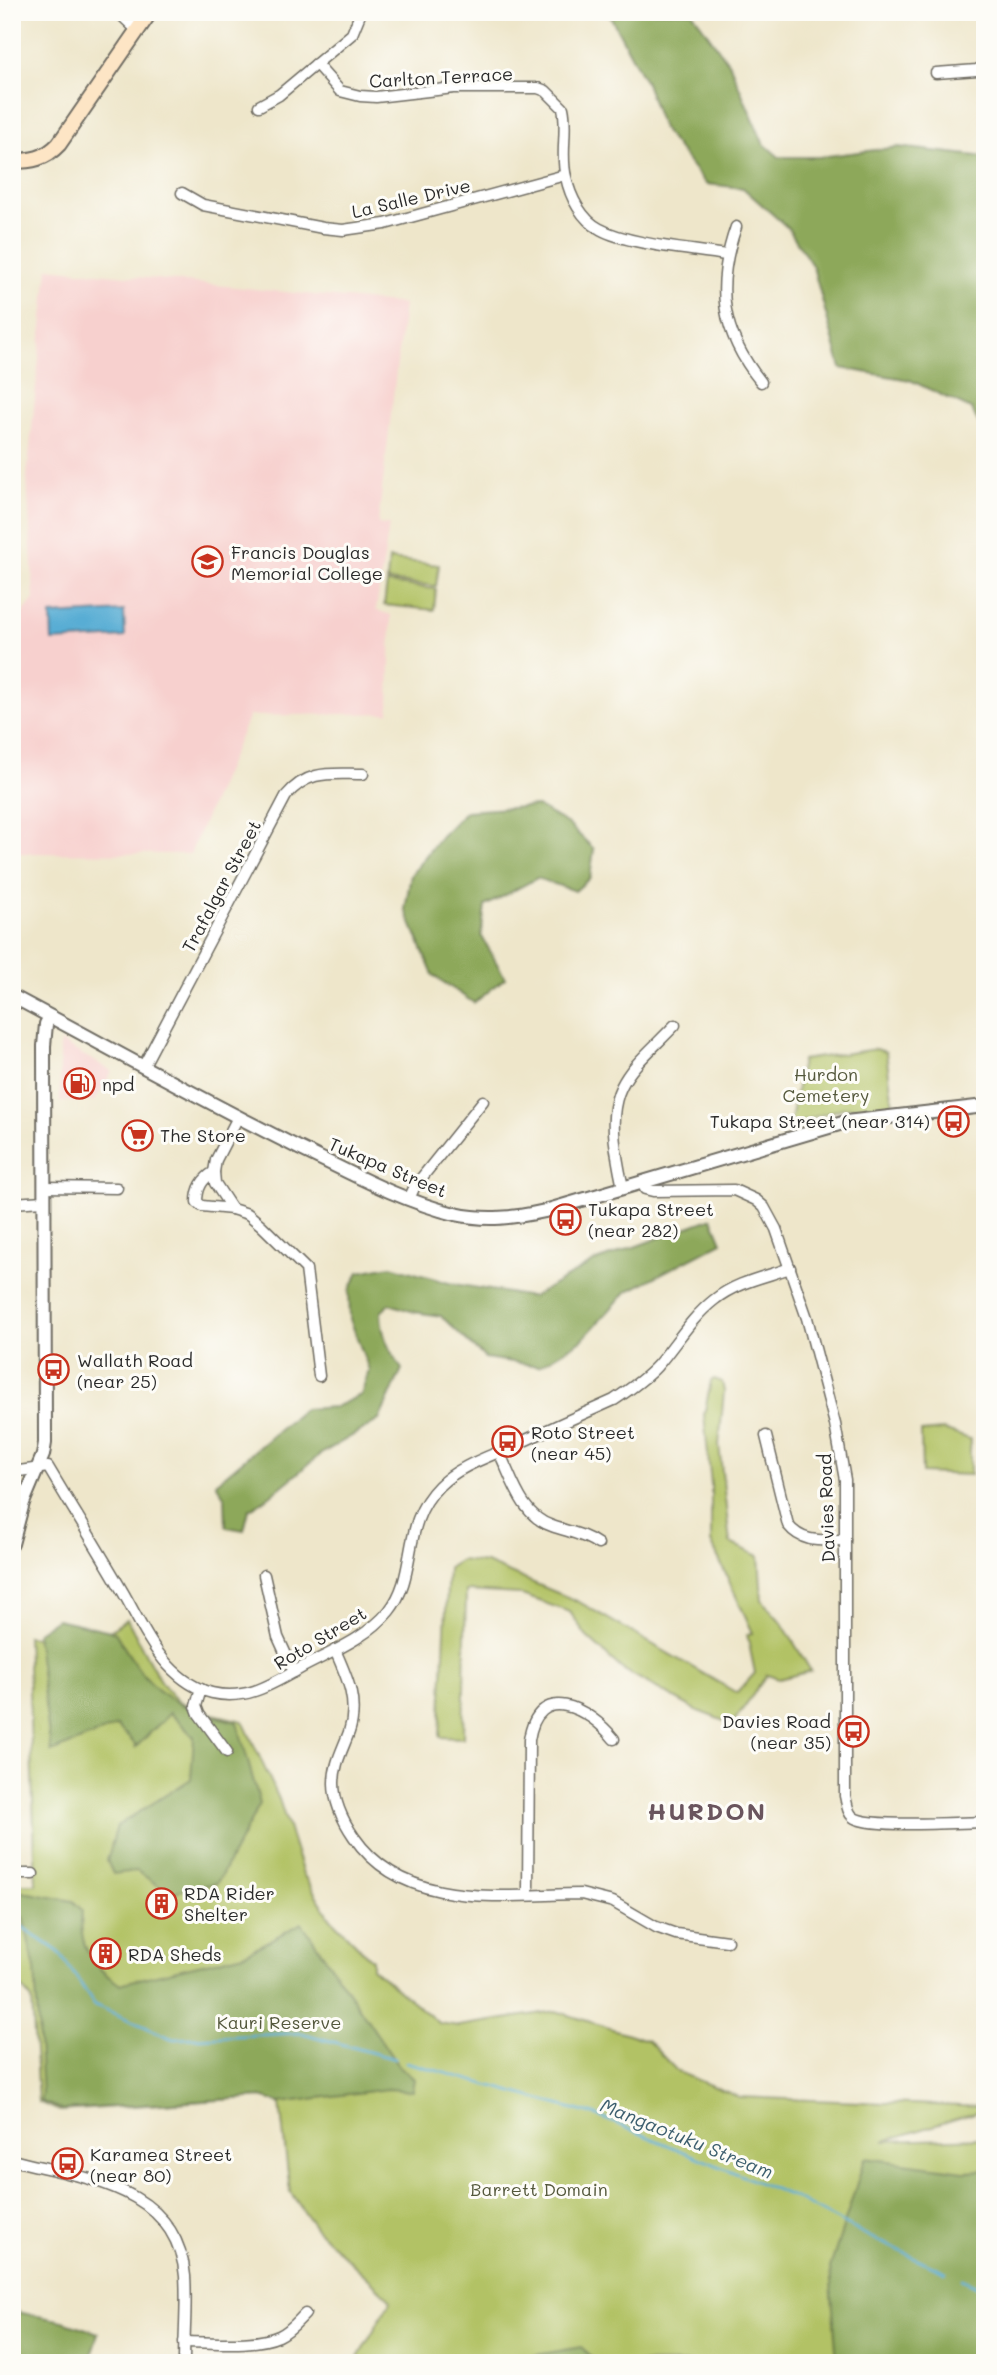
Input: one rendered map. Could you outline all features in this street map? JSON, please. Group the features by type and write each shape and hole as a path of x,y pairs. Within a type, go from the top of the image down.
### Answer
{"main road":[{"path":"12,161 36,160 51,152 150,12"}],"street":[{"path":"118,12 137,30"},
{"path":"260,106 279,95 352,34 361,12"},
{"name":"Carlton Terrace","path":"316,64 340,91 360,96 376,97 454,88 538,88 546,91 563,108 565,175 570,193 579,208 598,229 629,239 726,255"},
{"path":"936,73 977,70 985,65"},
{"name":"La Salle Drive","path":"182,193 203,205 343,230 385,224 565,175"},
{"path":"736,227 726,255 723,276 724,302 728,323 745,361 761,382"},
{"name":"Trafalgar Street","path":"143,1067 286,796 295,784 307,777 319,775 363,774"},
{"name":"Tukapa Street","path":"12,996 238,1117 349,1172 409,1199 457,1214 502,1219 545,1211 846,1122 985,1106"},
{"path":"12,1544 23,1503 45,1443 44,1034 50,1017"},
{"path":"623,1188 612,1114 618,1093 631,1072 675,1025"},
{"path":"409,1199 415,1185 483,1101"},
{"path":"232,1209 219,1192 214,1172 216,1160 238,1117"},
{"path":"214,1172 206,1177 199,1187 198,1202 202,1206 232,1209 248,1214 306,1269 319,1376"},
{"name":"Davies Road","path":"643,1182 645,1189 660,1192 721,1189 745,1193 756,1200 771,1218 807,1318 842,1453 845,1480 845,1796 849,1811 853,1817 873,1823 985,1822"},
{"path":"44,1187 117,1188"},
{"path":"12,1203 44,1201"},
{"name":"Roto Street","path":"37,1468 48,1467 166,1663 184,1679 201,1689 220,1694 245,1694 273,1685 335,1650 376,1624 390,1610 404,1580 411,1536 417,1519 431,1495 452,1474 620,1396 656,1367 693,1320 715,1299 742,1284 790,1268"},
{"path":"766,1436 789,1525 796,1534 820,1541 845,1540"},
{"path":"499,1452 520,1497 535,1517 551,1526 586,1535 598,1544"},
{"path":"12,1472 37,1468"},
{"path":"264,1575 278,1637 294,1672"},
{"path":"335,1650 349,1683 352,1701 352,1719 335,1771 336,1798 346,1826 361,1846 393,1874 427,1889 456,1894 581,1894 599,1897 665,1931 727,1941"},
{"path":"201,1689 196,1706 199,1714 227,1752"},
{"path":"528,1895 529,1740 535,1720 549,1708 568,1705 587,1714 614,1739"},
{"path":"12,1874 33,1874"},
{"path":"12,2160 108,2184 135,2196 156,2212 168,2227 181,2256 185,2277 184,2363"},
{"path":"184,2342 263,2341 290,2329 305,2314"}],"shaded area":[{"name":"Francis Douglas Memorial College","path":"48,268 404,304 378,524 389,525 376,610 391,615 389,713 249,716 190,854 12,853 12,627 34,599 27,477"},
{"path":"60,1042 112,1071 95,1101 60,1102"}],"green space":[{"path":"608,12 692,12 730,65 763,143 779,157 819,157 899,147 985,157 985,434 971,409 910,380 841,368 813,267 788,228 743,188 706,184 662,128 646,83"},
{"path":"389,559 439,565 436,586 387,581"},
{"path":"387,583 436,589 434,610 384,605"},
{"path":"537,806 568,824 594,849 590,878 575,891 537,878 485,906 481,935 505,978 474,1003 433,975 405,909 411,875 441,836 466,811"},
{"name":"Hurdon Cemetery","path":"876,1049 886,1052 893,1106 843,1108 790,1125 802,1060"},
{"path":"712,1218 722,1242 626,1292 582,1340 539,1366 485,1358 441,1316 414,1312 390,1304 381,1312 382,1328 402,1369 379,1420 321,1454 249,1510 244,1530 226,1527 225,1498 216,1483 304,1409 335,1407 361,1395 369,1370 350,1319 349,1291 359,1272 391,1266 449,1283 532,1297 594,1262"},
{"path":"714,1379 722,1382 724,1391 719,1445 730,1543 759,1556 762,1600 782,1623 811,1671 779,1679 767,1675 732,1724 698,1711 622,1669 586,1636 570,1612 519,1594 466,1591 463,1738 440,1737 448,1568 461,1560 486,1563 579,1602 737,1693 755,1673 747,1634 753,1633 711,1542 711,1484 704,1415 711,1381"},
{"path":"943,1430 970,1439 970,1475 922,1473 921,1432"},
{"path":"57,1619 115,1632 139,1670 163,1694 193,1709 237,1722 260,1804 217,1883 169,1893 137,1871 113,1874 107,1861 117,1826 191,1779 194,1737 170,1713 135,1748 136,1745 117,1726 51,1752 36,1633"},
{"name":"Barrett Domain","path":"127,1619 158,1676 173,1696 195,1708 243,1721 279,1799 303,1874 331,1919 372,1960 372,1968 439,2023 459,2026 556,2011 647,2040 678,2072 739,2097 985,2107 985,2110 884,2141 985,2138 985,2363 355,2363 391,2300 316,2229 290,2192 280,2103 263,2097 60,2111 38,2102 32,2000 12,1976 12,1884 36,1884 27,1636 91,1644"},
{"name":"Kauri Reserve","path":"12,1890 73,1901 82,1910 82,1934 88,1953 100,1969 119,1984 244,1954 302,1923 397,2064 414,2079 412,2091 388,2089 280,2103 261,2097 63,2110 40,2101 42,2095 35,1969 23,1917 12,1916"},
{"path":"865,2158 964,2171 985,2170 985,2363 837,2363 830,2268"},
{"path":"12,2311 63,2321 98,2333 89,2363 12,2363"},
{"path":"581,2347 599,2363 492,2363"}],"water":[{"path":"124,611 125,637 52,641 51,615"}],"waterway":[{"name":"Mangaotuku Stream","path":"12,1920 59,1952 95,2005 173,2039 302,2033 395,2059"},
{"name":"Mangaotuku Stream","path":"406,2062 595,2115 789,2195 946,2272"},
{"name":"Mangaotuku Stream","path":"962,2279 985,2290"}],"place":[{"name":"Francis Douglas Memorial College","path":"208,562"},
{"name":"npd","path":"79,1084"},
{"name":"Tukapa Street (near 314)","path":"953,1121"},
{"name":"The Store","path":"137,1135"},
{"name":"Tukapa Street (near 282)","path":"565,1219"},
{"name":"Wallath Road (near 25)","path":"54,1370"},
{"name":"Roto Street (near 45)","path":"508,1442"},
{"name":"Davies Road (near 35)","path":"854,1731"},
{"name":"RDA Rider Shelter","path":"161,1903"},
{"name":"RDA Sheds","path":"105,1954"},
{"name":"Karamea Street (near 80)","path":"67,2164"}],"district":[{"name":"HURDON","path":"707,1810"}]}
